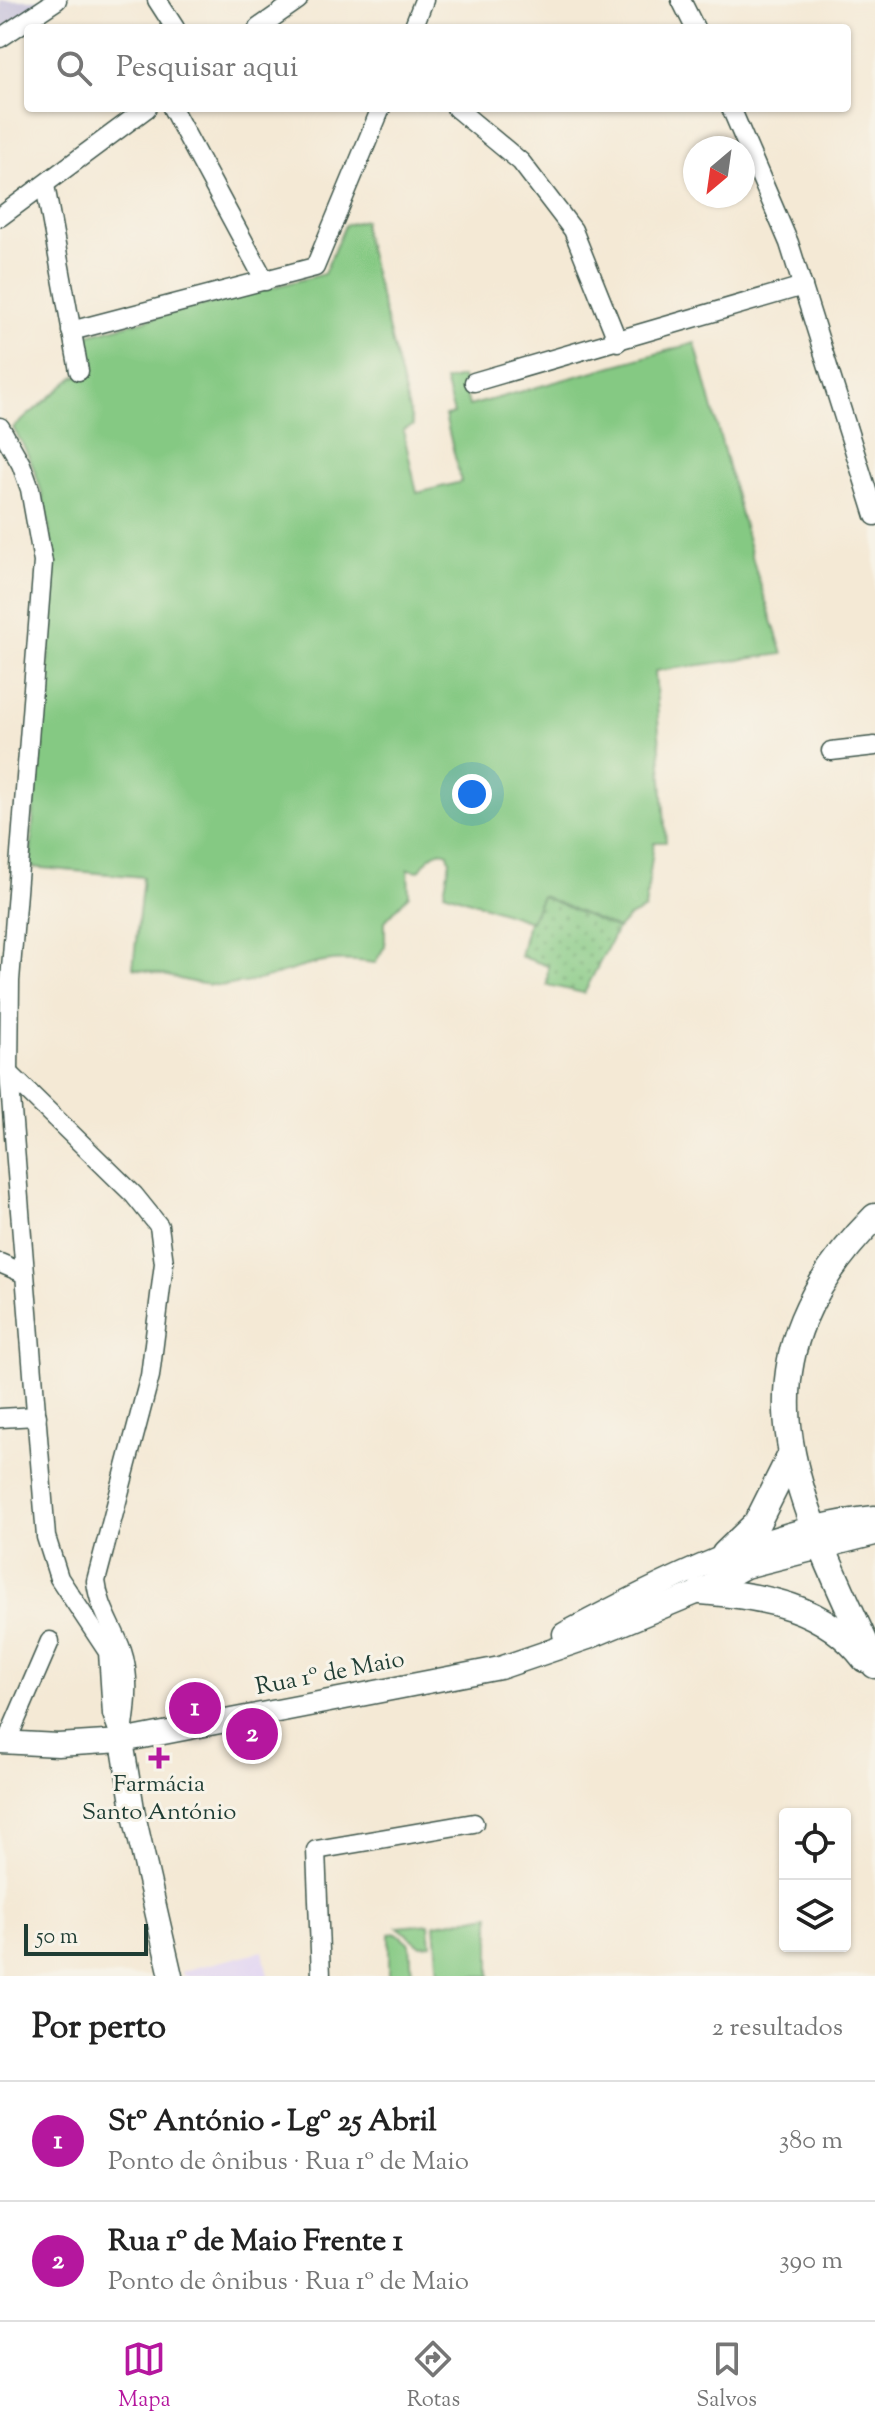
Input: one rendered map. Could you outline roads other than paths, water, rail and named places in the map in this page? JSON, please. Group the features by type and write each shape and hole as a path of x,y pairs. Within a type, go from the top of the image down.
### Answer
{"highway":[{"path":"875,1217 844,1248 803,1315 791,1348 786,1397 790,1457 819,1536 875,1668"},
{"path":"725,1554 757,1523 790,1457"},
{"path":"701,1591 784,1602 825,1622 857,1648 875,1668"}],"main road":[{"path":"500,1668 642,1615 701,1591 745,1567 875,1517"},
{"path":"500,1668 725,1554 758,1544 819,1536 875,1534"},
{"name":"Rua 1º de Maio","path":"3,1742 122,1741 500,1668"},
{"path":"122,1741 134,1815 171,1976"}],"street":[{"path":"0,38 57,0"},
{"path":"157,0 172,24"},
{"path":"264,24 298,0"},
{"path":"415,24 424,0"},
{"path":"681,0 693,24"},
{"path":"0,217 142,112"},
{"path":"174,112 265,281"},
{"path":"71,331 315,267 379,112"},
{"path":"464,112 521,162 573,230 618,342"},
{"path":"733,112 789,243 875,516"},
{"path":"45,185 79,371"},
{"path":"474,382 803,286"},
{"path":"0,427 21,464 30,489 43,562 4,1074 7,1157 23,1273 49,1557 64,1586 108,1652 112,1714 122,1741"},
{"path":"831,751 875,746"},
{"path":"4,1074 134,1195 159,1226 164,1263 150,1376 96,1581 102,1613 125,1666 127,1714 122,1741"},
{"path":"0,1263 23,1273"},
{"path":"0,1418 37,1416"},
{"path":"642,1615 651,1601 758,1544"},
{"path":"64,1586 84,1591 96,1581"},
{"path":"3,1742 50,1641"},
{"path":"321,1976 316,1850 474,1823"}],"place":[{"name":"Stº António - Lgº 25 Abril","path":"195,1708"},
{"name":"Rua 1º de Maio Frente 1","path":"252,1734"},
{"name":"Farmácia Santo António","path":"159,1758"}]}
